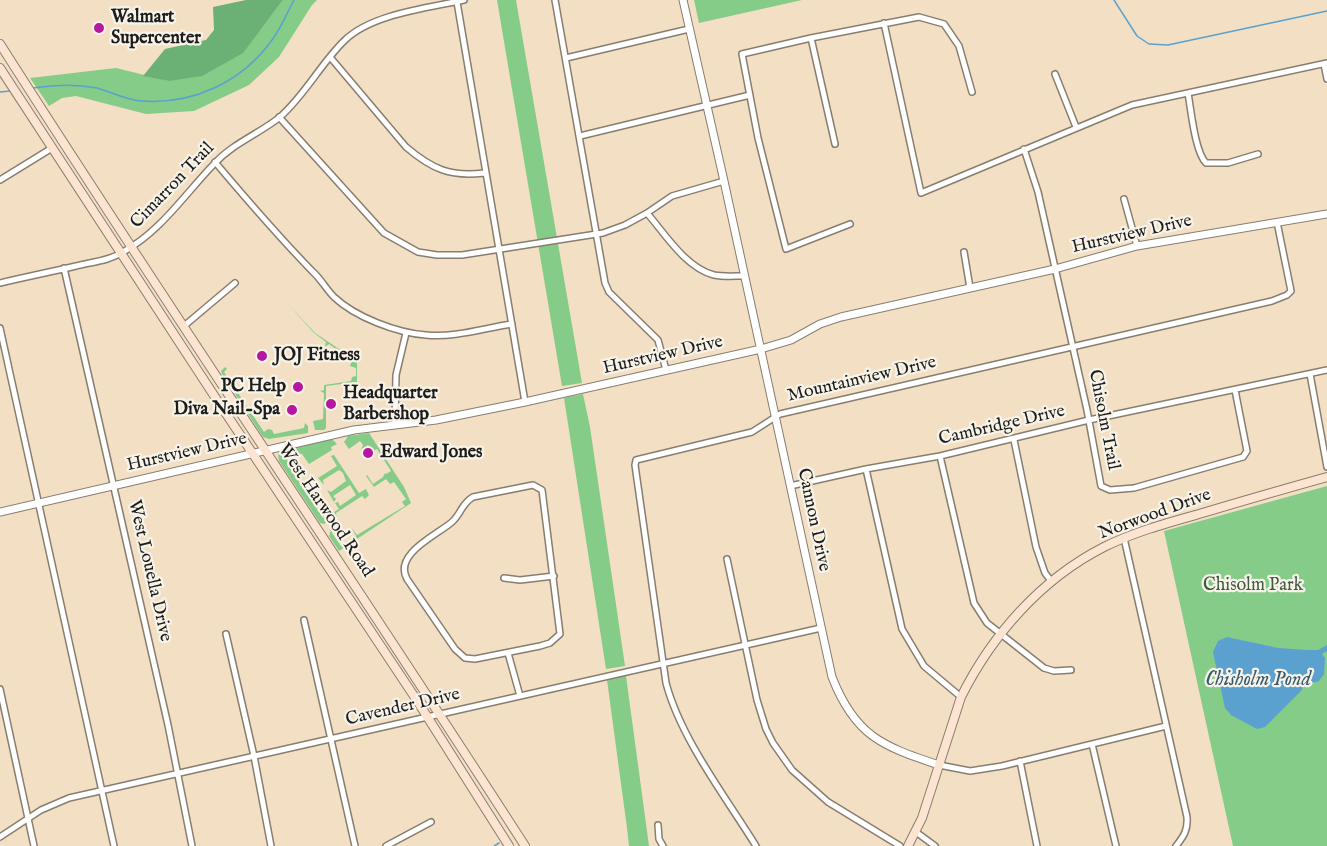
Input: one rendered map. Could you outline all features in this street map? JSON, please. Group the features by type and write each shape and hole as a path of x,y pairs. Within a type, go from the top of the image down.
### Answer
{"main road":[{"name":"West Harwood Road","path":"0,44 525,846"},
{"name":"West Harwood Road","path":"0,68 428,718 509,846"},
{"name":"Norwood Drive","path":"908,846 922,818 961,698 981,660 1020,611 1052,582 1084,558 1124,538 1164,524 1327,477"}],"street":[{"path":"555,0 602,273 609,292 658,340 666,370"},
{"name":"Cannon Drive","path":"683,0 832,677 841,700 856,721 879,741 903,753 939,765 970,771 1166,726"},
{"path":"461,1 484,173 500,249 525,402"},
{"name":"Cimarron Trail","path":"0,282 108,259 121,254 160,224 215,162 230,149 279,117 299,99 330,57 360,28 393,16 461,1"},
{"path":"850,224 786,249 758,138 742,54 919,17 944,24 959,46 972,92"},
{"path":"884,23 921,193 1132,105 1326,63 1327,79"},
{"path":"566,58 689,29"},
{"path":"811,38 835,144"},
{"path":"330,57 414,154 445,172 470,175 484,173"},
{"path":"1054,74 1076,127"},
{"path":"1188,93 1199,148 1202,159 1206,163 1228,163 1258,154"},
{"path":"580,136 750,95"},
{"path":"279,117 384,233 418,252 437,255 462,255 595,234 625,225 672,196 724,181"},
{"path":"0,180 52,148"},
{"name":"Chisolm Trail","path":"1024,149 1038,192 1089,420 1101,486 1110,490 1134,489 1243,457 1247,451 1235,390"},
{"path":"215,162 333,296 365,316 406,333 428,336 448,335 512,324"},
{"path":"1124,199 1137,246"},
{"path":"647,213 681,253 700,269 718,276 743,276"},
{"name":"Hurstview Drive","path":"0,512 354,430 436,420 761,349 799,337 820,324 835,319 1055,269 1137,246 1327,214"},
{"name":"Mountainview Drive","path":"756,846 676,715 666,683 634,465 636,460 752,432 774,416 1272,301 1291,291 1277,222"},
{"path":"964,252 970,288"},
{"name":"West Louella Drive","path":"64,268 178,773 192,846"},
{"path":"184,326 234,283"},
{"path":"0,328 114,846"},
{"path":"394,425 396,375 406,333"},
{"name":"Cambridge Drive","path":"790,486 940,456 1014,440 1089,420 1327,370"},
{"path":"1310,374 1327,467"},
{"path":"1014,440 1036,547 1045,573 1052,582"},
{"path":"940,456 974,603 987,623 1044,668 1054,671 1071,670"},
{"path":"866,469 902,629 924,666 961,698"},
{"path":"533,485 542,490 554,576 560,634 550,643 475,659 463,657 455,649 404,574 404,567 407,559 417,548 453,521 465,501 473,497 533,485"},
{"path":"1124,538 1188,826 1186,833 1176,846"},
{"path":"727,559 762,717 773,743 805,782 828,802 900,846"},
{"path":"504,578 520,580 554,576"},
{"path":"304,620 355,846"},
{"name":"Cavender Drive","path":"0,837 28,817 59,802 821,628"},
{"path":"226,634 254,756 271,846"},
{"path":"508,653 520,696"},
{"path":"0,689 34,846"},
{"path":"1092,744 1116,846"},
{"path":"1020,761 1037,846"},
{"path":"386,846 431,822"},
{"path":"658,825 658,839 663,846"},
{"path":"916,832 935,846"}],"green space":[{"path":"246,0 283,0 243,53 202,76 169,81 143,76 165,49 206,40 214,30 213,7"},
{"path":"283,0 317,0 279,57 249,85 194,111 146,114 76,96 62,98 49,106 30,78 116,68 169,81 261,29"},
{"path":"497,0 516,0 582,383 562,386"},
{"path":"694,0 802,0 699,23"},
{"path":"286,302 315,333 357,361 357,382 326,386 326,428 324,430 315,430 313,421 323,419 324,393 320,391 324,390 324,385 351,381 352,377 356,376 356,368 350,366 352,360 329,344 325,347 326,342 314,333"},
{"path":"225,367 227,369 224,372 264,432 268,429 274,434 304,428 305,423 308,426 308,433 269,439 263,437 222,374 221,371"},
{"path":"583,394 590,427 625,666 606,669 564,398"},
{"path":"369,433 404,487 411,503 339,551 329,536 331,530 336,528 332,533 341,546 356,536 351,527 357,535 405,506 402,502 406,499 394,482 390,484 386,479 374,487 366,476 373,484 385,473 391,471 377,449 373,451 368,445 361,450 363,445 360,441 349,449 344,442 348,436"},
{"path":"329,440 337,444 331,447 332,450 309,464 302,454 291,453 287,457 288,465 323,518 326,516 330,521 324,524 320,523 316,517 279,461 278,455 283,451"},
{"path":"334,455 359,493 366,489 369,495 365,499 362,496 336,513 337,518 334,512 339,509 335,503 338,502 340,506 356,495 350,485 333,496 336,499 334,502 327,490 331,492 346,481 339,470 323,480 324,485 318,478 337,466 331,456"},
{"name":"Chisolm Park","path":"1327,486 1327,846 1233,846 1164,531"},
{"path":"626,676 649,846 629,846 607,680"}],"water":[{"name":"Chisholm Pond","path":"1227,637 1278,648 1318,650 1327,645 1327,651 1322,654 1325,658 1324,674 1319,681 1304,685 1301,691 1265,727 1257,729 1231,715 1225,708 1213,652 1218,641"}],"waterway":[{"path":"33,88 65,85 89,87 141,101 179,99 197,95 231,79 260,55 275,35 294,0"},
{"path":"1114,0 1137,36 1149,44 1168,45 1327,11"},
{"path":"0,92 10,91"},
{"path":"494,846 499,843"}],"place":[{"name":"Walmart Supercenter","path":"99,28"},
{"name":"JOJ Fitness","path":"262,356"},
{"name":"PC Help","path":"298,387"},
{"name":"Headquarter Barbershop","path":"331,404"},
{"name":"Diva Nail-Spa","path":"292,410"},
{"name":"Edward Jones","path":"368,453"}]}
